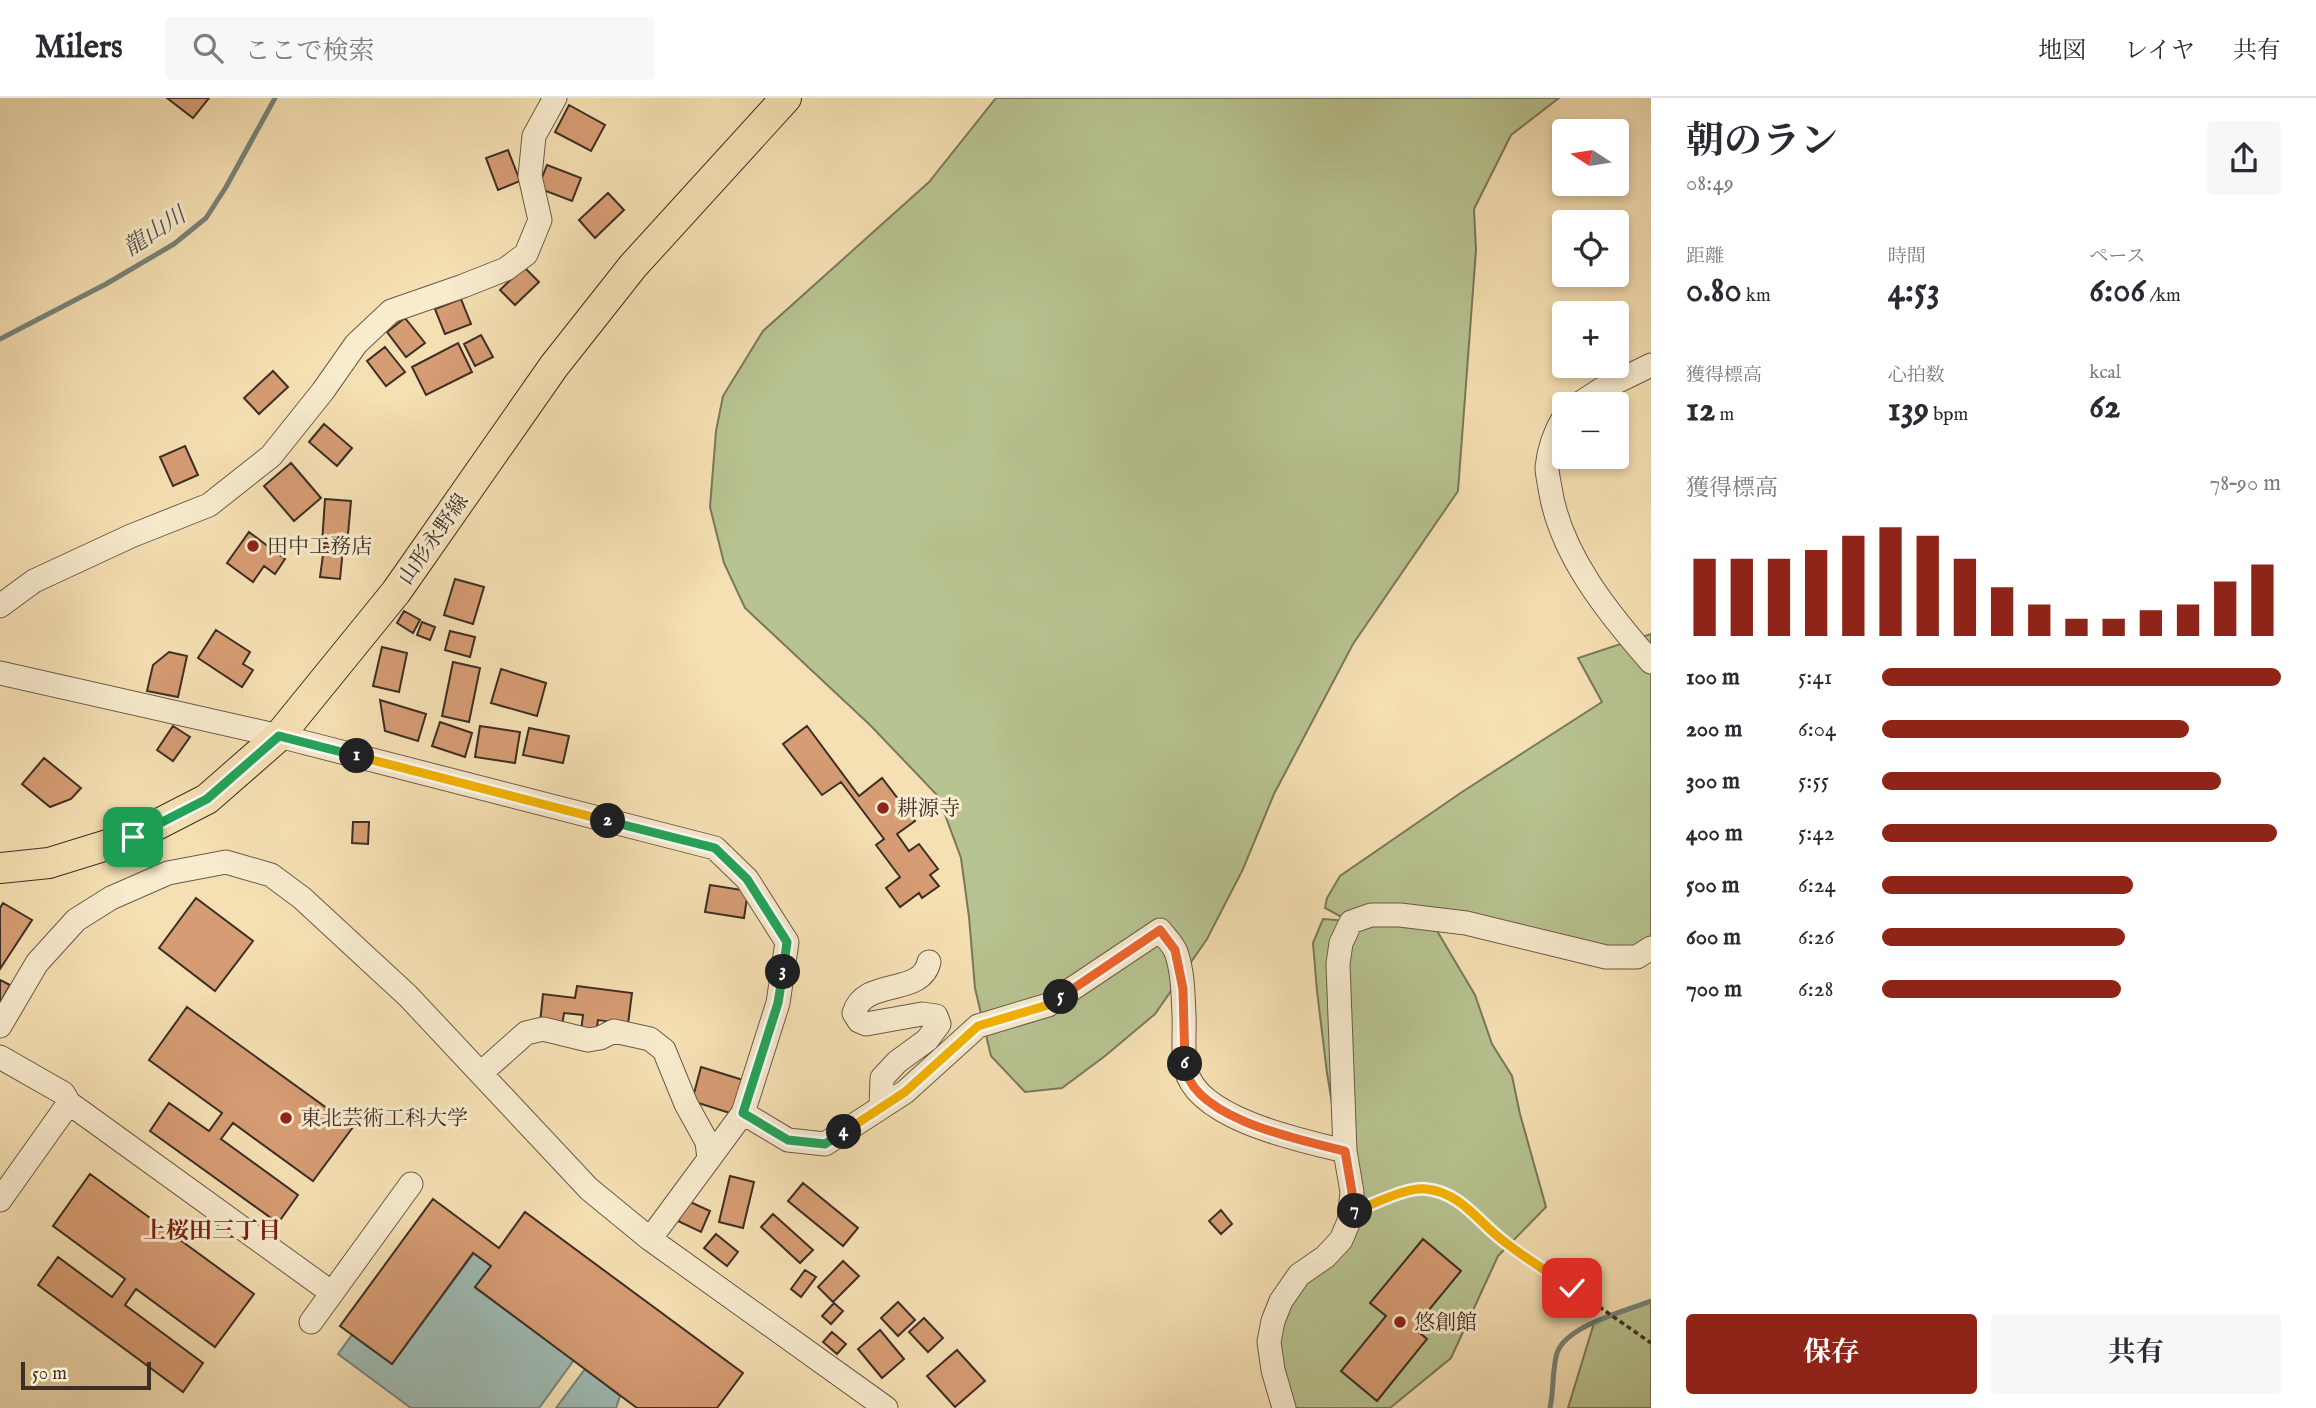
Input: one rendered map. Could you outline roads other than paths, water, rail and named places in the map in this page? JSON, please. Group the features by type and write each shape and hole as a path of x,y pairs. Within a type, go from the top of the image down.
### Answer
{"main road":[{"name":"山形永野線","path":"0,868 49,863 133,837 207,799 279,736 396,592 554,366 633,266 786,98"}],"street":[{"path":"0,606 34,581 209,505 271,456 323,391 356,344 391,311 506,269 526,254 540,220 530,176 534,136 555,98"},
{"path":"1597,392 1651,365"},
{"path":"1552,445 1547,468 1552,499 1564,539 1600,598 1651,662"},
{"path":"0,673 279,736 715,848 747,879 787,942 778,1003 743,1113 650,1240"},
{"path":"0,1026 37,963 76,920 111,898 168,873 226,862 271,875 302,898 408,996 589,1189 650,1240 886,1408"},
{"path":"1284,1408 1273,1370 1269,1342 1273,1321 1281,1301 1300,1275 1325,1257 1341,1240 1349,1221 1352,1192 1345,1151 1338,964 1341,943 1351,922 1371,915 1400,915 1466,923 1606,957 1637,957 1651,948"},
{"path":"743,1113 788,1140 825,1144 905,1092 978,1026 1048,1005 1160,930 1175,950 1181,976 1186,1069 1192,1085 1239,1120 1286,1137 1345,1151"},
{"path":"881,1107 882,1078 897,1062 927,1040 939,1024 936,1016 922,1014 866,1024 859,1021 854,1013 857,1004 864,997 918,978 927,969 929,962"},
{"path":"481,1073 526,1033 543,1029 588,1040 614,1031 650,1039 664,1050 686,1104 707,1142 709,1159"},
{"path":"0,1057 63,1093 69,1104 332,1293"},
{"path":"0,1200 69,1104"},
{"path":"311,1322 411,1184"}],"water":[{"path":"474,1253 491,1266 475,1288 574,1360 539,1408 411,1408 338,1354 352,1335 392,1364"},
{"path":"585,1369 620,1396 616,1408 556,1408"}],"waterway":[{"name":"龍山川","path":"0,339 106,284 174,244 206,218 275,98"},
{"path":"1550,1408 1555,1360 1563,1343 1584,1327 1651,1301"}],"place":[{"name":"田中工務店","path":"253,546"},
{"name":"耕源寺","path":"883,808"},
{"name":"東北芸術工科大学","path":"286,1118"},
{"name":"悠創館","path":"1400,1322"}],"district":[{"name":"上桜田三丁目","path":"212,1230"}]}
